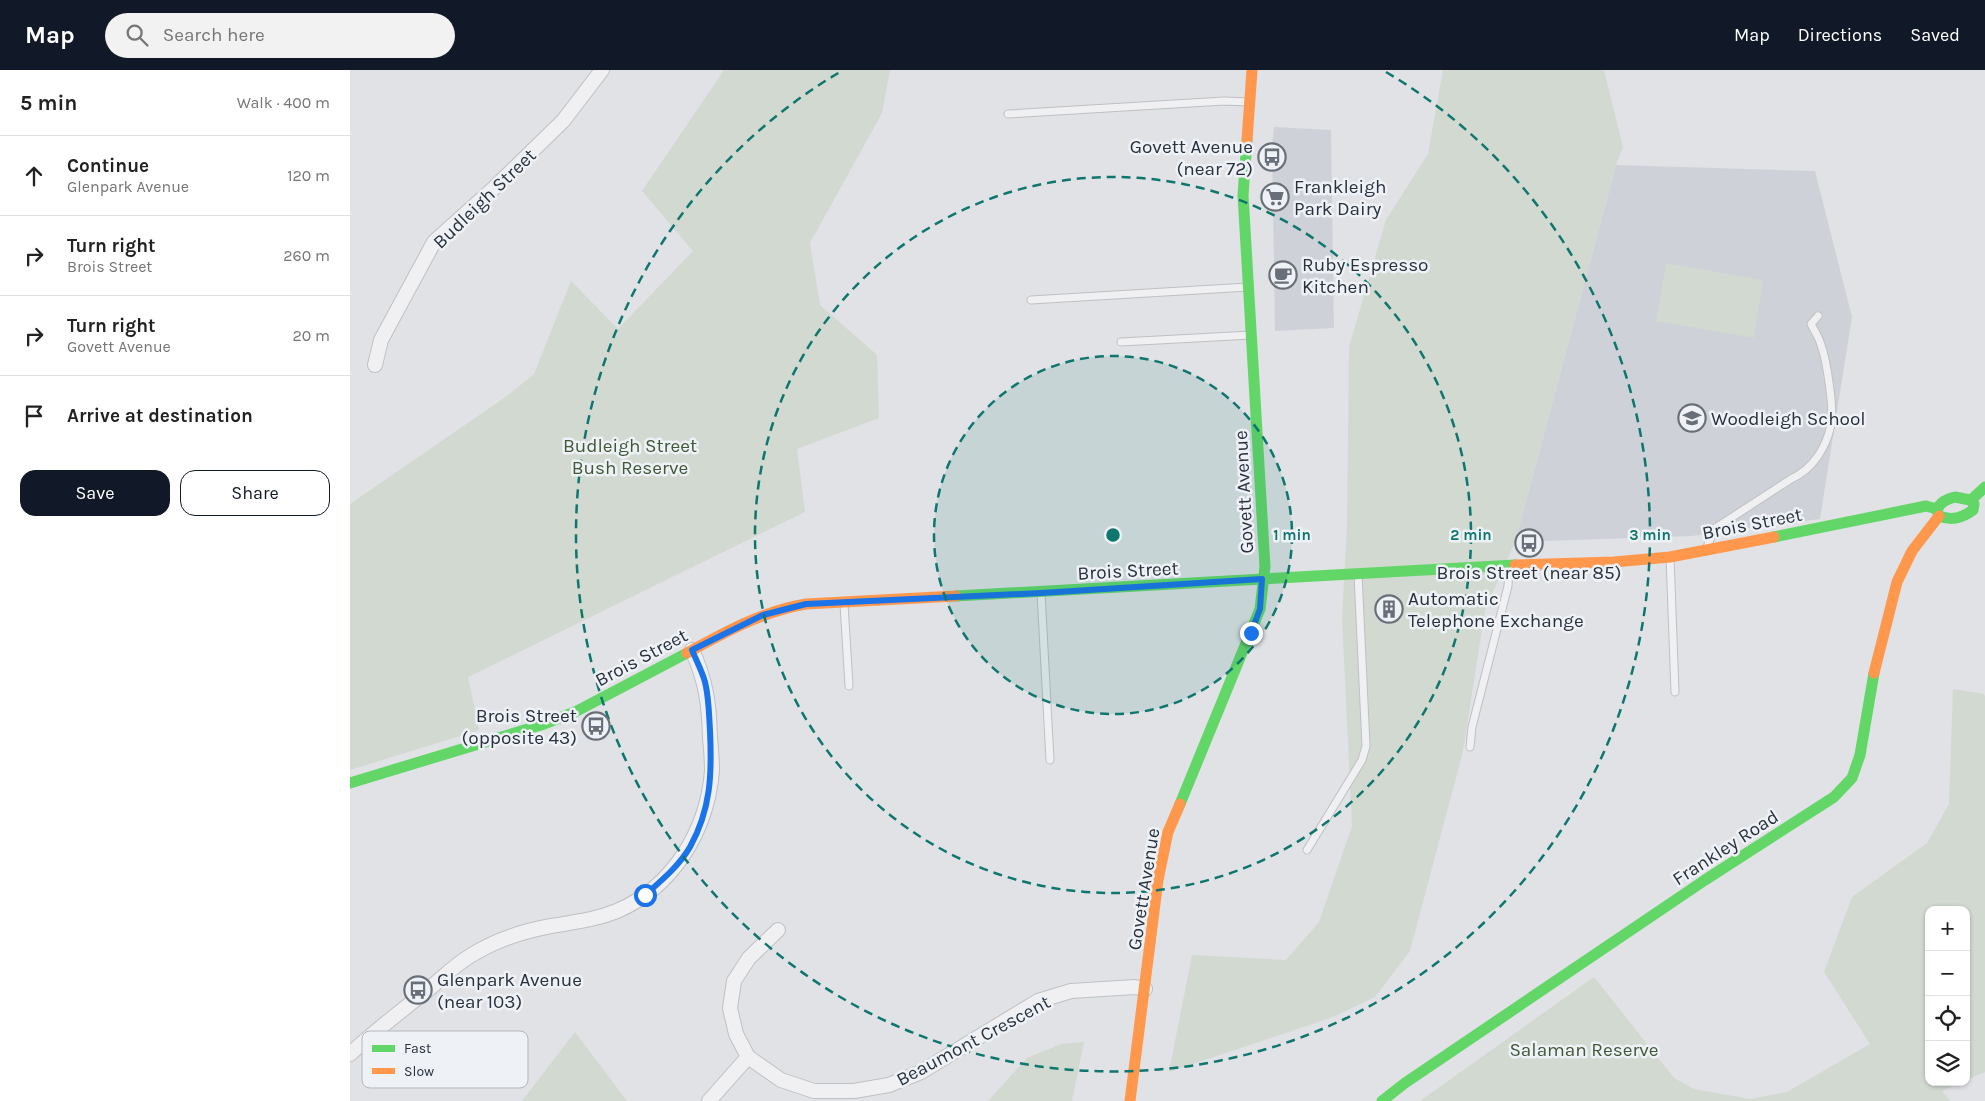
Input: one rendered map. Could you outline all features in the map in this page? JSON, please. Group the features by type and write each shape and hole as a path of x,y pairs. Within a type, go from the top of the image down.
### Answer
{"street":[{"name":"Budleigh Street","path":"376,365 381,340 434,242 493,189 563,121 602,70"},
{"name":"Govett Avenue","path":"1130,1101 1158,880 1168,832 1260,609 1262,579 1265,567 1243,195 1252,70"},
{"path":"1938,512 1940,503 1950,498 1960,497 1977,506 1985,487"},
{"name":"Brois Street","path":"350,783 567,715 692,650 763,615 782,608 806,604 1041,593 1509,565 1614,562 1670,557 1764,540 1926,506 1948,519 1958,518 1971,512 1977,506"},
{"name":"Frankley Road","path":"1382,1101 1405,1083 1705,880 1834,797 1852,778 1860,755 1873,678 1897,582 1912,551 1938,512"},
{"path":"378,1031 470,956 510,936 550,926 594,920 619,910 645,895 669,874 689,848 702,818 709,793 712,770 708,697 705,681 692,650"},
{"name":"Beaumont Crescent","path":"778,930 749,958 734,981 730,1008 736,1034 748,1058 781,1080 814,1090 854,1091 889,1085 921,1072 1038,1001 1071,990 1145,989"},
{"path":"350,1054 362,1044"},
{"path":"708,1101 748,1058"}],"lane":[{"path":"1008,114 1224,101 1250,102"},
{"path":"1031,300 1248,287"},
{"path":"1706,550 1714,529 1805,472 1819,456 1831,424 1828,371 1821,343 1811,324 1818,316"},
{"path":"1122,342 1251,335"},
{"path":"1670,557 1675,692"},
{"path":"1470,747 1472,727 1508,586 1509,565"},
{"path":"1307,850 1362,760 1366,746 1358,574"},
{"path":"1041,593 1050,760"},
{"path":"844,602 849,686"}],"shaded area":[{"path":"1274,127 1331,130 1334,328 1275,331 1272,146"},
{"name":"Woodleigh School","path":"1616,165 1815,171 1852,317 1820,519 1692,536 1515,542"}],"green space":[{"name":"Budleigh Street Bush Reserve","path":"724,70 890,70 882,113 810,243 820,305 877,355 879,418 797,449 805,512 468,677 479,730 350,770 350,504 507,396 534,374 571,281 618,329 693,251 642,191"},
{"path":"1443,70 1604,70 1623,147 1616,165 1515,542 1485,610 1463,751 1410,951 1375,997 1333,1017 1169,1072 1192,955 1286,960 1319,922 1352,826 1342,617 1347,527 1349,347 1386,220 1428,154"},
{"path":"1666,263 1763,280 1754,338 1656,321"},
{"name":"Salaman Reserve","path":"1953,689 1984,694 1985,1072 1970,1078 1970,906 1925,906 1925,1086 1953,1086 1942,1091 1950,1101 1420,1101 1594,977 1674,1078 1694,1089 1750,1099 1787,1092 1870,1044 1824,972 1852,897 1927,843 1949,804"},
{"path":"575,1032 627,1101 522,1101"},
{"path":"1084,1042 1072,1101 988,1101 1027,1058 1061,1044"}],"traffic: fast":[{"path":"1180,804 1260,609 1265,567 1243,195 1247,140"},
{"path":"1971,500 1985,487"},
{"path":"1955,497 1970,500 1974,504 1973,510 1957,518 1939,516 1937,511 1941,503 1955,497"},
{"path":"1774,537 1926,506 1937,509"},
{"path":"956,596 1515,565"},
{"path":"350,783 541,725 575,712 687,653"},
{"path":"1382,1101 1405,1083 1705,880 1834,797 1852,778 1860,755 1874,673"}],"traffic: slow":[{"path":"1247,140 1252,70"},
{"path":"1874,673 1897,582 1912,551 1939,516"},
{"path":"1515,565 1614,562 1670,557 1774,537"},
{"path":"687,653 745,623 790,607 806,604 956,596"},
{"path":"1130,1101 1158,880 1168,832 1180,804"}],"place":[{"name":"Govett Avenue (near 72)","path":"1272,157"},
{"name":"Frankleigh Park Dairy","path":"1275,197"},
{"name":"Ruby Espresso Kitchen","path":"1283,275"},
{"name":"Woodleigh School","path":"1692,418"},
{"name":"Brois Street (near 85)","path":"1529,543"},
{"name":"Automatic Telephone Exchange","path":"1389,609"},
{"name":"Brois Street (opposite 43)","path":"596,726"},
{"name":"Glenpark Avenue (near 103)","path":"418,990"}],"route":[{"path":"645,895 669,874 689,848 702,818 709,793 712,770 708,697 705,681 692,650 763,615 782,608 806,604 1187,585 1262,579 1260,609 1251,633"}]}
